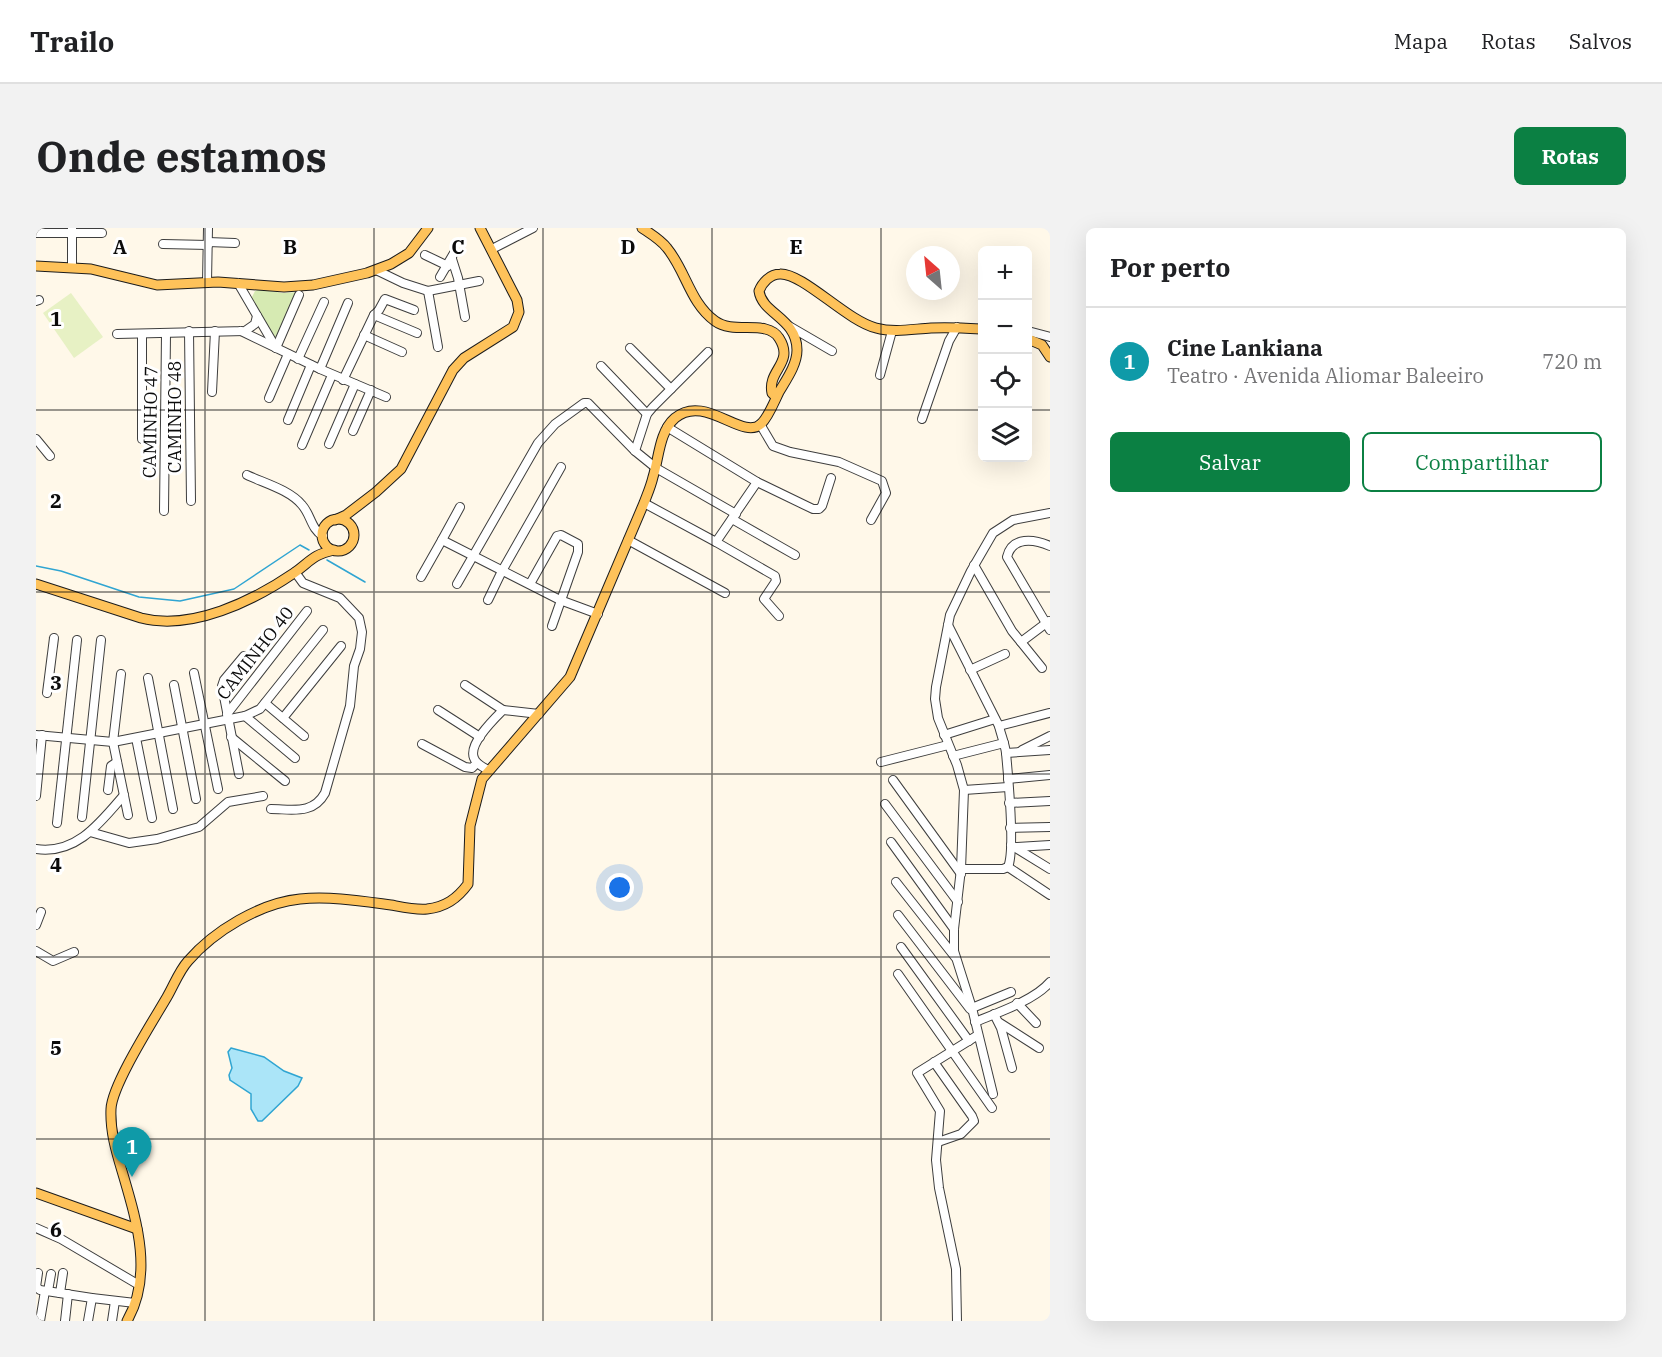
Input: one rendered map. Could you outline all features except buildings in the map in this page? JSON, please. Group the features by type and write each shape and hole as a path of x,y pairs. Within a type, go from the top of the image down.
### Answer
{"main road":[{"path":"36,266 101,271 157,285 238,282 284,287 313,285 376,270 406,256 428,228"},
{"path":"314,556 328,523 355,508 387,484 401,469 453,370 464,358 507,331 515,323 519,312 517,300 480,228"},
{"path":"642,228 666,246 702,310 714,321 731,329 768,330 779,338 785,351 779,368 772,378 774,395"},
{"path":"127,1321 135,1302 142,1263 137,1229 114,1146 111,1101 187,962 212,937 227,926 273,905 292,900 342,899 425,909 456,898 468,884 470,826 478,791 488,770 570,677 644,503 667,427 677,416 693,411 711,413 746,428 760,424 774,395 793,366 796,357 795,338 788,325 760,295 762,284 781,270 865,324 878,329 892,331 957,327 978,329"},
{"path":"1032,341 1042,345 1050,357"},
{"path":"351,526 355,508"},
{"path":"36,584 141,618 165,621 222,611 262,592 295,572 314,556 334,550 343,550 351,544 354,535 351,526 344,520 334,520"},
{"path":"323,538 329,548 334,550"},
{"path":"36,1194 137,1229"}],"street":[{"path":"207,282 208,228"},
{"path":"492,249 518,231 533,228"},
{"path":"36,233 72,231 102,233"},
{"path":"72,231 72,267"},
{"path":"163,244 235,243"},
{"path":"425,255 451,259"},
{"path":"440,277 451,259"},
{"path":"451,259 465,317"},
{"path":"376,270 403,283 428,291 479,281"},
{"path":"238,282 276,348"},
{"path":"246,297 255,285"},
{"path":"428,291 438,347"},
{"path":"276,348 299,295"},
{"path":"343,380 374,315 386,299 414,310"},
{"path":"298,359 324,302"},
{"path":"320,369 348,303"},
{"path":"374,315 417,333"},
{"path":"117,334 241,331 252,327 257,316"},
{"path":"788,325 831,351"},
{"path":"921,419 949,340 957,327"},
{"name":"CAMINHO 48","path":"189,331 191,501"},
{"path":"212,392 215,331"},
{"path":"241,331 311,366 386,397"},
{"path":"880,375 892,331"},
{"path":"1032,332 1050,337"},
{"path":"142,334 142,439"},
{"name":"CAMINHO 47","path":"164,511 166,334"},
{"path":"364,335 402,352"},
{"path":"630,348 671,389"},
{"path":"635,451 647,414 708,352"},
{"path":"269,398 288,354"},
{"path":"288,420 311,366"},
{"path":"601,366 647,414"},
{"path":"302,445 332,375"},
{"path":"329,444 355,384"},
{"path":"353,431 371,390"},
{"path":"457,584 538,443 555,424 584,403 591,406 635,451 656,468 795,555"},
{"path":"760,424 773,446 790,452 839,462 882,481 886,492 872,520"},
{"path":"667,427 758,482 816,509 822,506 831,478"},
{"path":"36,439 50,456"},
{"path":"488,600 561,467"},
{"path":"247,475 299,502 308,513 315,532 323,538"},
{"path":"716,542 758,482"},
{"path":"644,503 775,576 776,581 764,598 780,616"},
{"path":"421,577 460,507"},
{"path":"993,1094 971,1007 955,957 954,929 961,871 964,790 938,718 935,699 937,674 948,625 961,592 993,533 1013,520 1050,513"},
{"path":"530,584 557,536 561,535 575,541 579,547 552,626"},
{"path":"442,540 560,600 598,614"},
{"path":"628,540 725,593"},
{"path":"1021,642 1049,624 1008,561 1007,555 1011,549 1025,541 1036,540 1050,546"},
{"path":"974,566 1012,631 1042,668"},
{"path":"271,809 311,808 318,804 325,794 350,706 354,666 362,639 359,618 340,598 307,585 295,572"},
{"name":"CAMINHO 40","path":"227,717 308,611"},
{"path":"948,625 997,722 1004,743 1013,846 1008,867"},
{"path":"36,796 39,735 113,742 182,729 227,717 245,716 260,709 323,630"},
{"path":"47,693 54,638"},
{"path":"82,817 101,639"},
{"path":"57,823 77,640"},
{"path":"283,718 341,646"},
{"path":"970,670 1005,654"},
{"path":"239,774 227,717 223,683 244,656"},
{"path":"194,673 218,789"},
{"path":"121,674 113,742 128,815"},
{"path":"148,678 173,809"},
{"path":"174,685 196,799"},
{"path":"465,685 503,710 539,714"},
{"path":"265,703 304,736"},
{"path":"438,710 480,737"},
{"path":"488,770 477,763 473,752 480,737 503,710"},
{"path":"944,735 997,722 1049,713"},
{"path":"245,716 295,758"},
{"path":"1018,752 1050,736"},
{"path":"231,737 285,781"},
{"path":"136,738 152,818"},
{"path":"953,756 1004,743"},
{"path":"422,744 465,767 472,768 477,763"},
{"path":"881,762 948,745"},
{"path":"1006,753 1050,750"},
{"path":"108,790 111,766 117,762"},
{"path":"964,790 1050,775"},
{"path":"893,780 961,871"},
{"path":"36,849 61,849 77,842 90,832 124,795"},
{"path":"90,832 129,843 157,839 199,826 228,802 263,796"},
{"path":"1009,803 1050,801"},
{"path":"885,804 958,902"},
{"path":"1010,828 1050,827"},
{"path":"891,842 954,929"},
{"path":"1013,846 1050,845"},
{"path":"1013,846 1050,869"},
{"path":"961,871 1008,867"},
{"path":"1008,867 1050,895"},
{"path":"896,882 955,957"},
{"path":"36,925 41,912"},
{"path":"898,915 971,1007"},
{"path":"901,947 969,1041"},
{"path":"36,951 53,961 74,952"},
{"path":"898,974 992,1108"},
{"path":"975,1022 1042,990 1050,982"},
{"path":"971,1007 1011,992"},
{"path":"1017,1003 1036,1023"},
{"path":"994,1014 999,1022 1012,1068"},
{"path":"999,1022 1039,1048"},
{"path":"957,1321 956,1269 939,1188 936,1160 940,1110 917,1075 918,1071 978,1035"},
{"path":"934,1062 974,1121 961,1134 938,1142"},
{"path":"36,1228 61,1239 139,1285"},
{"path":"38,1273 36,1287 46,1291 92,1299 135,1302"},
{"path":"63,1273 64,1321"},
{"path":"40,1321 51,1274"},
{"path":"88,1321 92,1299"},
{"path":"112,1321 115,1301"}],"green space":[{"path":"260,289 282,293 298,292 278,343 251,299 255,291"},
{"path":"71,293 103,337 74,358 43,313"}],"water":[{"path":"231,1048 264,1057 284,1071 302,1078 298,1086 262,1121 258,1121 251,1109 251,1094 230,1080 229,1075 232,1068 228,1052"}],"waterway":[{"path":"36,566 61,571 139,597 180,601 234,589 300,545 309,550"},
{"path":"327,560 365,582"}],"place":[{"name":"Cine Lankiana","path":"132,1177"}]}
